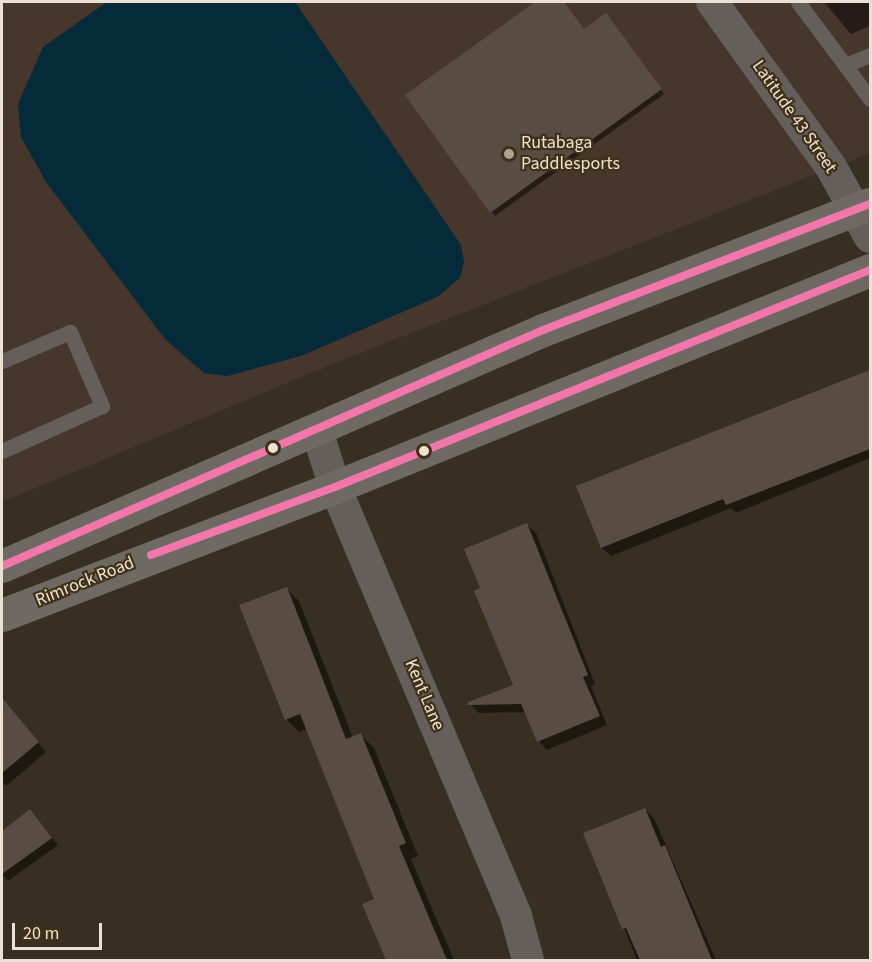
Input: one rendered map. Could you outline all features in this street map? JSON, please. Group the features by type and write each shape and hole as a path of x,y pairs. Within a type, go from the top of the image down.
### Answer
{"main road":[{"path":"2,566 317,431 543,330 866,217"},
{"name":"Rimrock Road","path":"2,615 335,487 870,270"}],"street":[{"name":"Latitude 43 Street","path":"712,2 866,217"},
{"name":"Kent Lane","path":"317,431 335,487 516,916 528,960"}],"lane":[{"path":"798,2 870,99"},
{"path":"845,65 870,55"},
{"path":"2,361 70,332 102,406 2,451"}],"shaded area":[{"path":"2,2 870,2 870,153 330,365 2,502"}],"water":[{"path":"107,2 295,2 461,245 464,262 460,278 437,297 301,356 227,376 204,373 165,339 46,182 21,137 18,104 43,47"}],"building":[{"name":"Rutabaga Paddlesports","path":"535,2 564,2 584,29 606,13 662,89 490,213 405,95"},
{"path":"870,370 870,449 726,505 723,499 601,548 576,486"},
{"path":"527,523 588,675 583,677 600,716 537,742 521,704 468,705 468,702 513,685 474,591 480,588 464,549"},
{"path":"287,587 346,739 361,733 406,843 399,846 447,960 386,960 362,904 374,899 300,714 285,720 239,605"},
{"path":"2,698 39,742 2,773"},
{"path":"645,808 661,847 665,845 712,960 640,960 626,928 622,929 583,833"},
{"path":"30,809 52,838 2,874 2,831"}],"transit line":[{"path":"2,566 543,330 870,204"},
{"path":"151,555 335,487 870,270"}],"place":[{"name":"Rutabaga Paddlesports","path":"509,154"}]}
